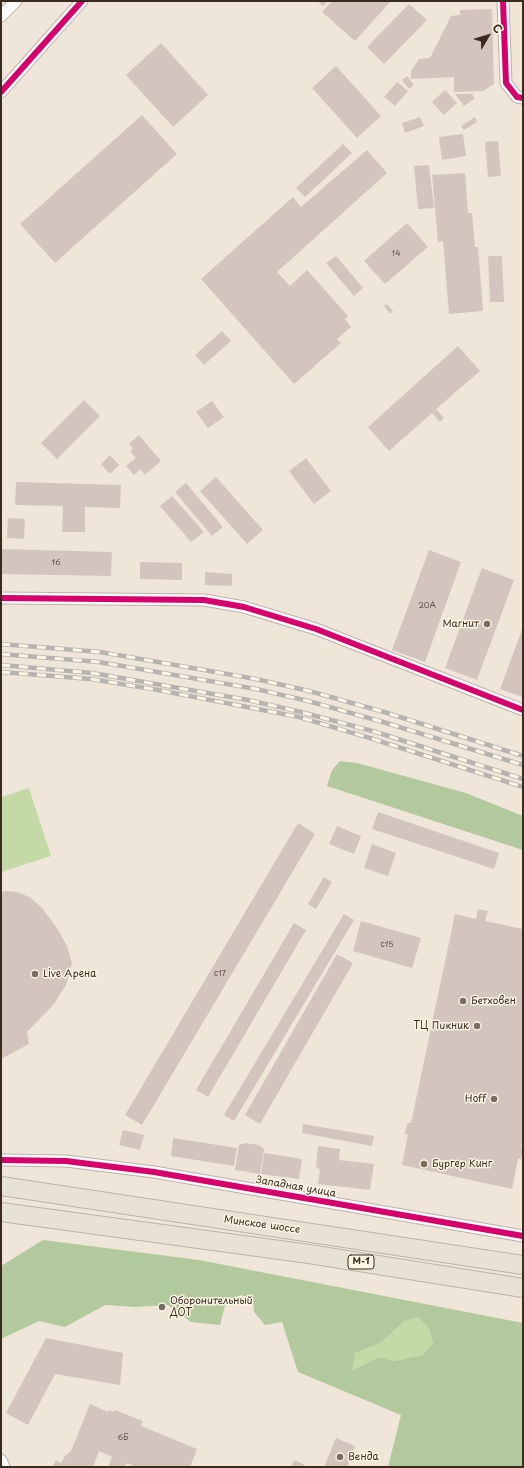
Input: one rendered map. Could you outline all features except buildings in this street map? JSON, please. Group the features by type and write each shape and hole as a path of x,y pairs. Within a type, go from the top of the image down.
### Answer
{"highway":[{"name":"Минское шоссе","path":"3,1186 523,1265"},
{"name":"М-1","path":"1,1212 317,1255 523,1288"}],"street":[{"path":"1,16 16,1"},
{"path":"1,92 82,1"},
{"path":"503,1 506,83 517,97 523,98"},
{"path":"1,598 204,600 244,607 316,628 523,710"},
{"name":"Западная улица","path":"1,1160 66,1161 154,1172 523,1236"},
{"path":"1,1460 4,1467"}],"green space":[{"path":"340,761 357,763 466,793 523,816 523,850 327,786 332,770"},
{"path":"29,788 51,856 1,872 1,797"},
{"path":"43,1240 199,1260 523,1323 523,1467 388,1467 401,1415 298,1372 282,1322 265,1325 254,1312 253,1299 241,1295 226,1302 220,1325 191,1322 168,1305 135,1307 105,1305 65,1327 39,1321 1,1339 1,1266","holes":["419,1317 429,1329 433,1343 423,1355 394,1361 379,1357 352,1370 355,1353 382,1342 404,1321"]},
{"path":"419,1317 429,1329 433,1343 423,1356 394,1361 379,1357 351,1370 355,1353 382,1342 404,1321"}],"railway":[{"path":"1,644 100,652 256,679 309,691 384,712 523,756"},
{"path":"1,654 99,662 256,689 308,701 383,722 523,765"},
{"path":"1,665 92,673 248,700 301,712 376,732 523,779"},
{"path":"1,672 91,679 158,690 299,717 523,787"}],"cycle path":[{"path":"1,92 82,1"},
{"path":"503,1 506,83 517,97 523,98"},
{"path":"1,598 204,600 244,607 316,629 523,710"},
{"path":"1,1160 66,1161 154,1172 523,1236"}],"place":[{"name":"Магнит","path":"487,624"},
{"name":"Live Арена","path":"35,974"},
{"name":"Бетховен","path":"463,1001"},
{"name":"ТЦ Пикник","path":"477,1026"},
{"name":"Hoff","path":"494,1099"},
{"name":"Бургер Кинг","path":"424,1164"},
{"name":"Оборонительный ДОТ","path":"162,1307"},
{"name":"Венда","path":"340,1457"}]}
